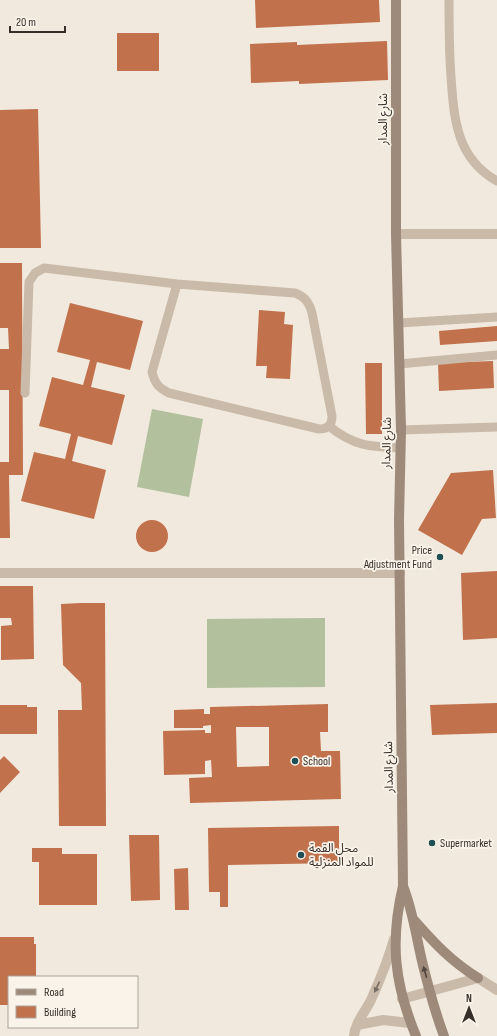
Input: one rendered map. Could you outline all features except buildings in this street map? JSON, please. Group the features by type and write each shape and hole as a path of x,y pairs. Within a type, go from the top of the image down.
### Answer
{"main road":[{"name":"شارع المدار","path":"396,0 396,234 401,430 400,573 404,886 399,906 395,937 398,980 402,999 416,1036"},
{"name":"شارع المدار","path":"404,886 414,920 422,962 444,1036"},
{"path":"414,920 435,944 458,964 478,978"}],"street":[{"path":"396,234 497,234"},
{"path":"0,573 400,573"},
{"path":"354,1036 357,1024 369,1004 379,982 395,937"},
{"path":"402,999 478,978 494,986 497,990"},
{"path":"357,1024 383,1020 410,1023"}],"lane":[{"path":"449,0 449,48 454,118 458,132 472,158 482,169 497,181"},
{"path":"25,393 29,282 34,273 44,268 177,284 295,293 303,297 309,304 312,312 332,416 332,422 329,426 324,429 319,429 169,393 160,389 154,382 152,372 177,284"},
{"path":"399,323 497,317"},
{"path":"399,364 497,355"},
{"path":"329,426 339,434 362,444 374,447 401,448"},
{"path":"401,430 497,426"}],"green space":[{"path":"152,409 203,419 189,497 137,487"},
{"path":"325,618 325,687 207,688 207,619"}],"place":[{"name":"Price Adjustment Fund","path":"440,557"},
{"name":"School","path":"295,761"},
{"name":"Supermarket","path":"432,843"},
{"name":"محل القمة للمواد المنزلية","path":"301,855"}]}
